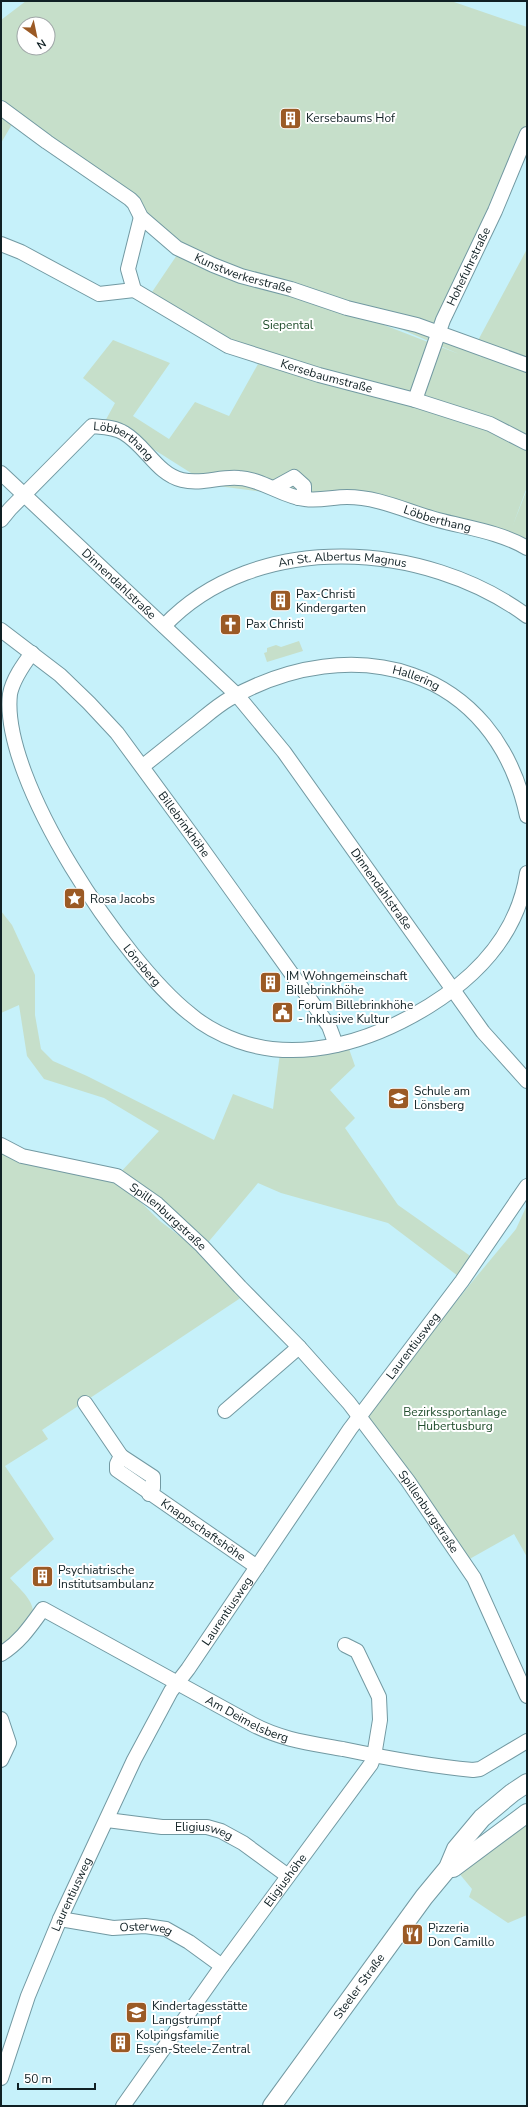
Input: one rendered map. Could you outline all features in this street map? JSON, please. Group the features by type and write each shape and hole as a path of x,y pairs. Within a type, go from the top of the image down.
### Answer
{"main road":[{"name":"Steeler Straße","path":"272,2106 424,1897 448,1868 456,1849 482,1818 503,1800 527,1783"},
{"name":"Steeler Straße","path":"448,1868 454,1868 527,1813"}],"street":[{"name":"Kunstwerkerstraße","path":"1,108 47,142 130,199 134,203 141,217 184,253 213,266 241,276 291,289 347,308 417,325 438,334 498,353 527,365"},
{"name":"Hohefuhrstraße","path":"415,400 438,334 495,211 527,134"},
{"path":"1,244 21,252 99,294 134,290 128,269 141,217"},
{"name":"Kersebaumstraße","path":"134,290 228,346 319,375 415,400 490,424 527,443"},
{"name":"Löbberthang","path":"4,510 24,495 92,426 114,428 124,433 136,441 168,474 181,480 202,482 240,478 274,488 298,498 325,500 347,497 393,504 436,519 512,540 527,548"},
{"name":"Dinnendahlstraße","path":"1,473 237,695 284,752 484,1032 527,1081"},
{"name":"An St. Albertus Magnus","path":"164,626 188,604 205,593 244,574 293,561 331,556 382,558 436,570 484,590 527,616"},
{"name":"Billebrinkhöhe","path":"1,630 32,653 89,703 117,733 143,766 329,1026 336,1045"},
{"name":"Lönsberg","path":"32,653 21,668 10,693 11,727 16,752 36,803 80,882 112,929 148,973 177,1003 204,1025 240,1042 275,1049 304,1051 336,1045 368,1036 416,1014 454,990"},
{"name":"Hallering","path":"237,695 288,673 327,665 378,666 423,680 456,698 478,718 492,734 515,774 527,816"},
{"path":"143,766 219,705 237,695"},
{"path":"454,990 478,969 500,941 517,908 527,873"},
{"name":"Spillenburgstraße","path":"1,1145 22,1156 117,1176 157,1204 185,1228 299,1347 349,1403 358,1418 408,1481 474,1578 527,1696"},
{"name":"Laurentiusweg","path":"1,2078 28,1996 60,1919 134,1760 171,1691 178,1683 358,1418 462,1281 527,1186"},
{"path":"225,1411 299,1347"},
{"name":"Knappschaftshöhe","path":"85,1403 121,1456 117,1464 117,1470 149,1494 257,1567"},
{"name":"Am Deimelsberg","path":"1,1654 26,1634 43,1609 252,1724 280,1737 374,1756 473,1770 480,1769 527,1741"},
{"name":"Eligiushöhe","path":"123,2106 222,1966 288,1876 326,1828 371,1764 374,1756 380,1720 379,1697 357,1651 345,1645"},
{"path":"1,1719 9,1743 1,1760"},
{"name":"Eligiusweg","path":"106,1820 162,1827 207,1827 221,1831 243,1843 288,1876"},
{"name":"Osterweg","path":"60,1919 114,1928 145,1926 166,1929 189,1942 222,1966"}],"green space":[{"name":"Siepental","path":"26,1 451,1 527,27 527,132 436,333 474,345 483,363 475,346 527,249 527,437 226,340 150,295 179,252 366,318 459,354 295,284 243,274 186,249 142,216 135,201 1,99 1,20"},
{"path":"1,110 14,121 1,143"},
{"path":"113,340 170,363 133,416 169,439 195,402 229,416 258,364 487,426 527,448 527,487 513,525 527,489 527,548 350,500 272,493 210,485 142,442 103,425 115,403 83,378"},
{"path":"299,641 303,651 267,662 264,653 267,652 267,648 276,645 281,647"},
{"path":"1,911 12,925 35,975 35,1015 41,1049 53,1061 87,1076 214,1140 233,1094 273,1109 280,1053 348,1046 355,1066 330,1090 355,1118 345,1128 398,1205 476,1260 462,1279 388,1223 281,1193 258,1183 205,1246 118,1175 159,1131 104,1098 44,1079 27,1056 19,1005 1,1013"},
{"path":"1,1147 116,1178 160,1221 194,1247 245,1295 42,1430 48,1439 5,1466 54,1539 10,1578 29,1600 32,1605 33,1616 1,1648"},
{"name":"Bezirkssportanlage Hubertusburg","path":"527,1205 527,1557 514,1534 466,1561 366,1416 467,1288 516,1229"},
{"path":"527,1819 527,1915 508,1923 469,1897 472,1889 458,1872"}],"place":[{"name":"Kersebaums Hof","path":"290,118"},
{"name":"Pax-Christi Kindergarten","path":"281,601"},
{"name":"Pax Christi","path":"231,624"},
{"name":"Rosa Jacobs","path":"75,899"},
{"name":"IM Wohngemeinschaft Billebrinkhöhe","path":"271,983"},
{"name":"Forum Billebrinkhöhe - Inklusive Kultur","path":"282,1012"},
{"name":"Schule am Lönsberg","path":"399,1098"},
{"name":"Psychiatrische Institutsambulanz","path":"43,1577"},
{"name":"Pizzeria Don Camillo","path":"412,1935"},
{"name":"Kindertagesstätte Langstrumpf","path":"137,2013"},
{"name":"Kolpingsfamilie Essen-Steele-Zentral","path":"120,2042"}]}
